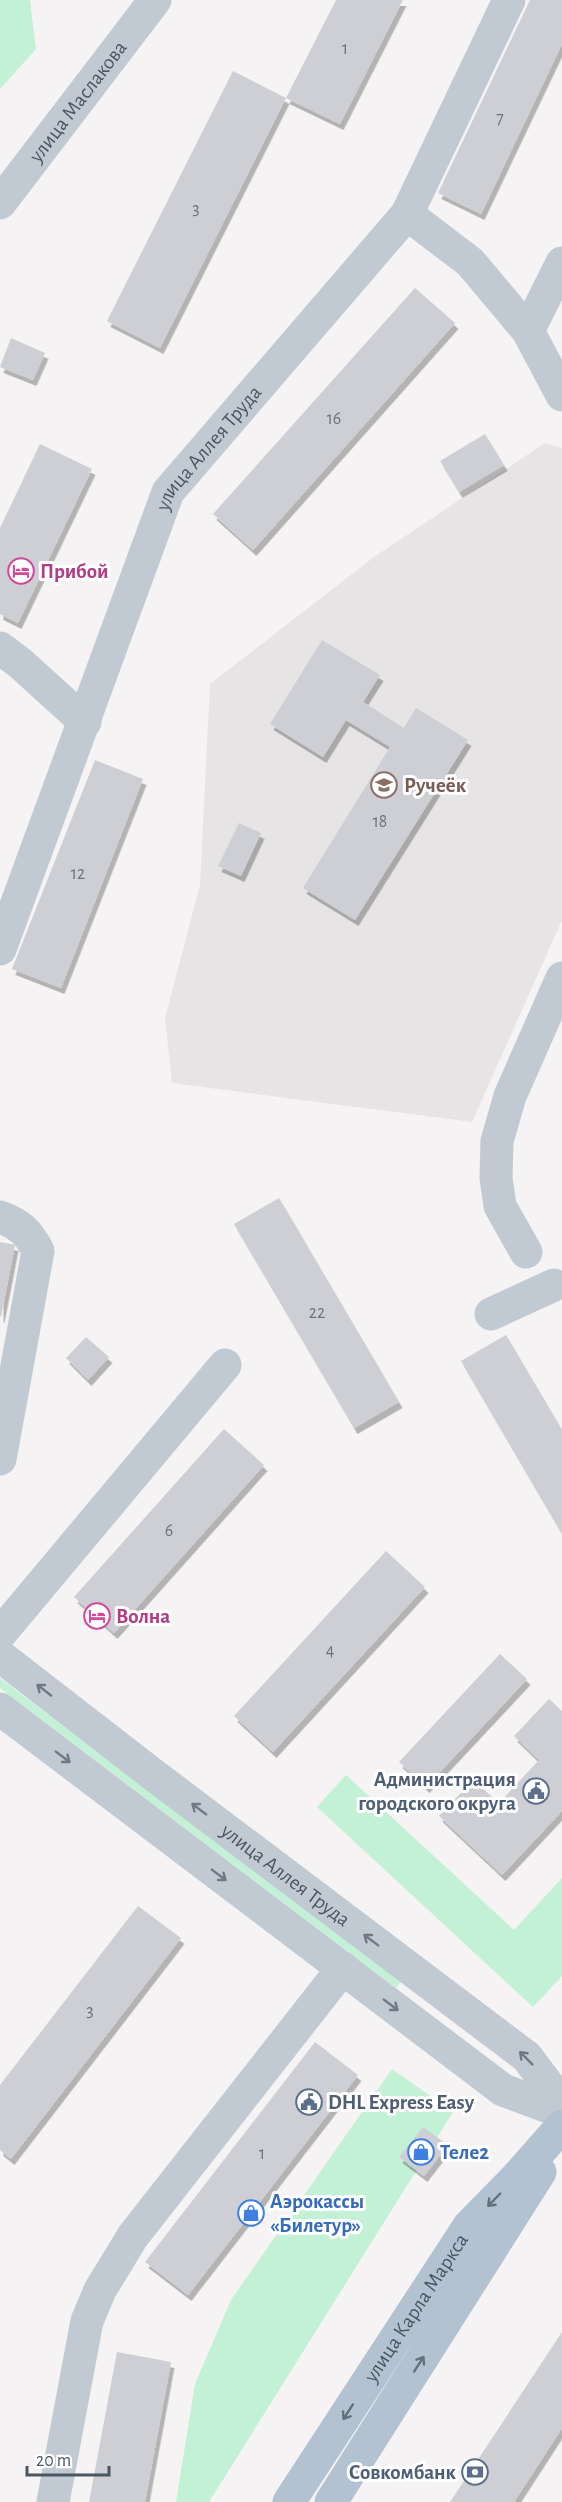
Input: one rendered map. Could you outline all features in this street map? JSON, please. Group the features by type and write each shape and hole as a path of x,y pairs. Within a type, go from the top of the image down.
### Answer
{"main road":[{"name":"улица Карла Маркса","path":"289,2502 469,2226 562,2126"},
{"name":"улица Карла Маркса","path":"331,2502 530,2190 562,2132"}],"street":[{"name":"улица Маслакова","path":"0,203 155,0"},
{"name":"улица Аллея Труда","path":"0,949 168,492 407,214 508,0"},
{"path":"407,214 470,262 528,331 562,395"},
{"path":"528,331 562,263"},
{"path":"0,648 20,663 85,722"},
{"path":"526,1252 500,1206 496,1178 497,1141 510,1096 562,978"},
{"path":"0,1217 15,1222 30,1235 38,1251 0,1459"},
{"path":"491,1314 554,1285"},
{"path":"0,1634 225,1365"},
{"name":"улица Аллея Труда","path":"0,1656 527,2057 562,2104"},
{"name":"улица Аллея Труда","path":"0,1709 503,2090 562,2112"},
{"path":"53,2502 87,2320 100,2290 133,2236 343,1968"}],"shaded area":[{"name":"Ручеёк","path":"545,443 562,448 562,920 472,1122 172,1083 165,1018 200,885 210,684 374,557"}],"green space":[{"path":"0,0 30,0 36,49 0,89"},
{"path":"0,1678 401,1982 396,1988 0,1688"},
{"path":"346,1775 514,1930 562,1878 562,1976 533,2007 317,1807"},
{"path":"392,2069 453,2112 209,2502 176,2502 195,2384 231,2300"}],"building":[{"path":"336,0 403,0 340,124 286,98"},
{"path":"530,0 562,0 562,44 481,214 438,193"},
{"path":"233,71 286,98 160,348 107,321"},
{"path":"415,288 455,323 253,550 213,514"},
{"path":"11,338 45,353 33,380 0,367"},
{"path":"485,434 504,465 459,492 440,461"},
{"name":"Прибой","path":"40,444 92,469 18,623 0,614 0,528"},
{"path":"322,640 380,675 363,702 404,728 416,708 468,740 355,920 303,888 390,747 346,720 323,757 270,724"},
{"path":"95,760 143,779 61,988 12,969"},
{"path":"239,823 261,833 241,876 218,866"},
{"path":"279,1198 399,1402 354,1428 234,1224"},
{"path":"0,1242 15,1245 1,1317 0,1316"},
{"path":"506,1335 562,1430 562,1534 461,1361"},
{"path":"86,1337 109,1357 88,1380 66,1358"},
{"path":"224,1429 264,1465 114,1633 74,1597"},
{"path":"386,1551 425,1587 273,1752 234,1716"},
{"path":"500,1654 527,1679 426,1787 399,1762"},
{"name":"Администрация городского округа","path":"549,1699 562,1711 562,1811 502,1875 439,1816 473,1780 499,1803 539,1760 514,1736"},
{"path":"138,1906 181,1938 11,2159 0,2150 0,2085"},
{"path":"315,2042 358,2075 188,2295 145,2262"},
{"path":"423,2127 448,2145 424,2176 399,2157"},
{"path":"562,2332 562,2428 514,2502 450,2502"},
{"path":"117,2352 171,2362 145,2502 89,2502"}],"place":[{"name":"Прибой","path":"21,571"},
{"name":"Ручеёк","path":"384,785"},
{"name":"Волна","path":"97,1616"},
{"name":"Администрация городского округа","path":"536,1791"},
{"name":"DHL Express Easy","path":"309,2102"},
{"name":"Теле2","path":"421,2152"},
{"name":"Аэрокассы «Билетур»","path":"251,2213"},
{"name":"Совкомбанк","path":"475,2472"}]}
